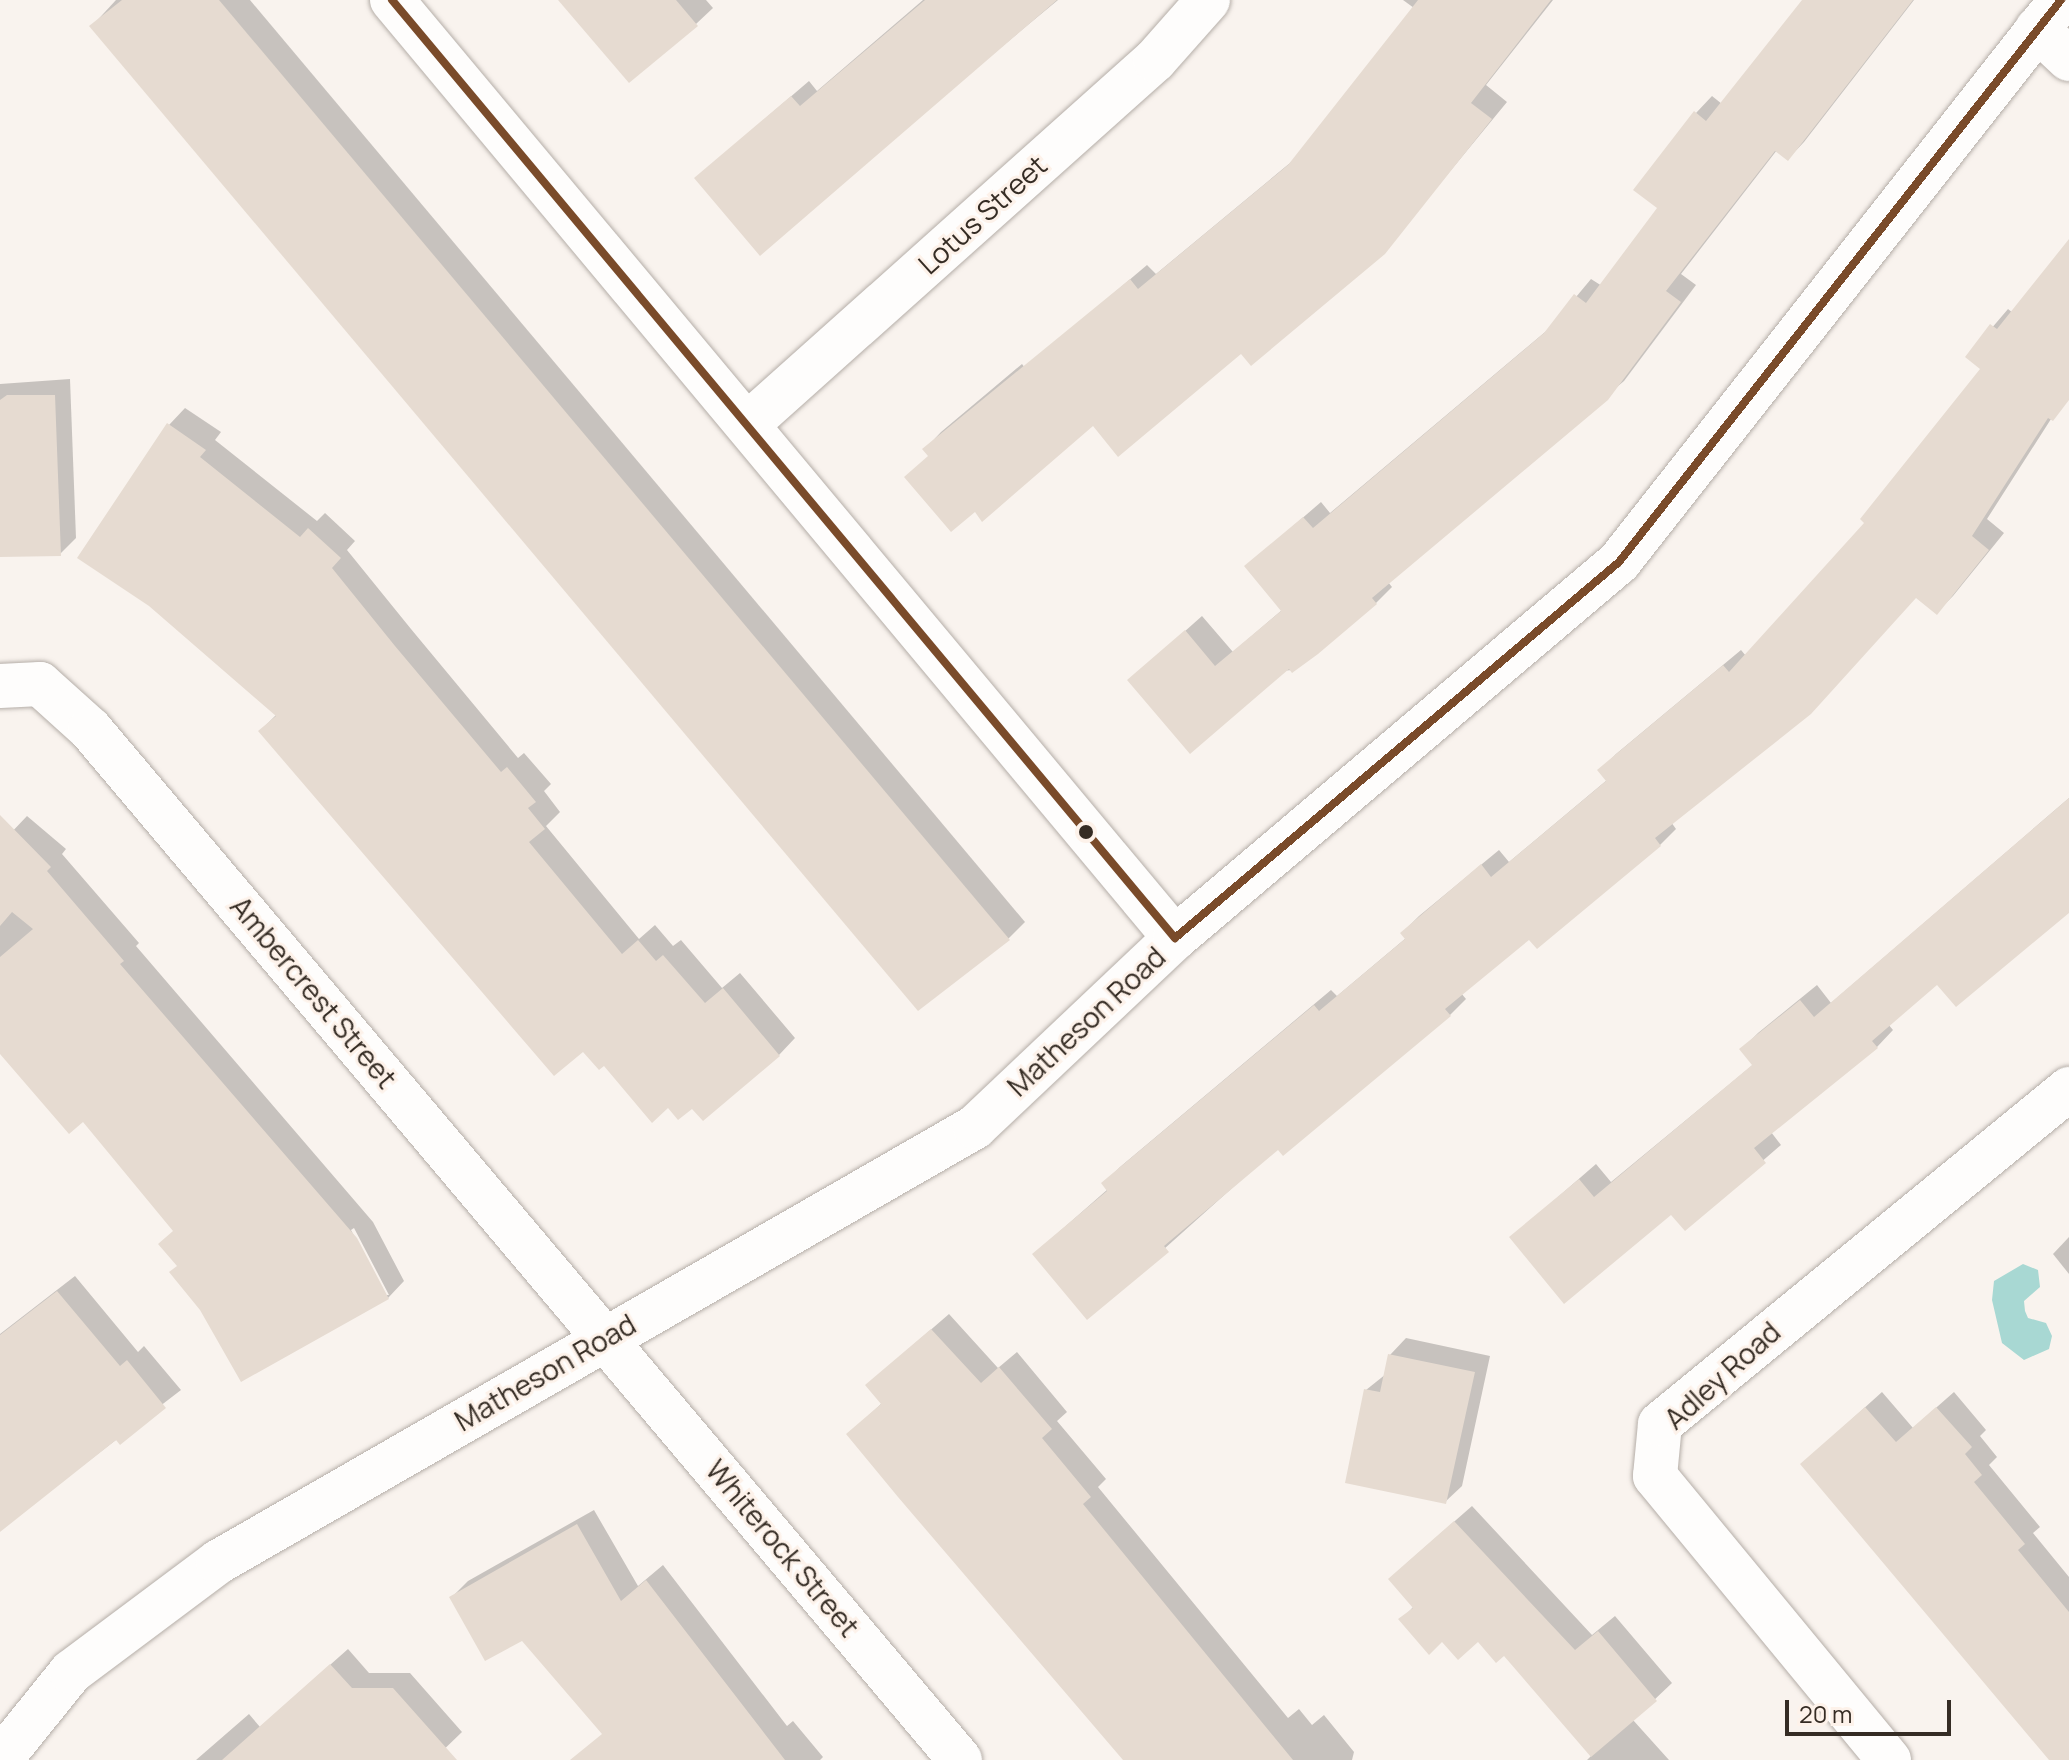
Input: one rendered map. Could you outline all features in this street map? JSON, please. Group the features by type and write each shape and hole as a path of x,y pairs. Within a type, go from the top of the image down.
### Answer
{"street":[{"path":"392,0 750,422 1175,938"},
{"name":"Lotus Street","path":"750,422 1155,60 1208,0"},
{"path":"2049,15 2069,59"},
{"name":"Matheson Road","path":"0,1760 71,1672 218,1562 975,1127 1175,938 1619,562 2049,15"},
{"name":"Ambercrest Street","path":"0,686 40,684 90,729 607,1336"},
{"name":"Adley Road","path":"1889,1760 1655,1476 1660,1424 2069,1089"},
{"name":"Whiterock Street","path":"607,1336 960,1760"}],"water":[{"path":"2023,1264 2038,1270 2040,1287 2024,1301 2025,1311 2028,1318 2046,1323 2052,1336 2049,1349 2024,1360 2002,1343 1992,1300 1994,1281"}],"building":[{"path":"122,0 219,0 1010,940 918,1011 89,26"},
{"path":"558,0 676,0 698,26 629,83"},
{"path":"925,0 1057,0 760,256 694,178 791,96 800,106"},
{"path":"1418,0 1551,0 1471,103 1492,119 1385,254 1251,366 1241,354 1118,457 1093,426 982,522 975,512 951,532 904,477 928,456 922,449 1130,279 1138,289 1288,165"},
{"path":"1802,0 1913,0 1788,161 1775,151 1666,291 1681,302 1608,400 1372,598 1377,604 1318,654 1292,673 1289,669 1190,754 1127,680 1185,630 1215,666 1281,611 1244,566 1303,517 1313,528 1544,333 1574,294 1586,303 1657,208 1633,190 1694,111 1706,121"},
{"path":"2069,239 2069,400 2053,421 2048,418 1972,536 1989,550 1937,615 1916,598 1811,714 1655,838 1661,846 1537,949 1529,940 1445,1009 1451,1016 1283,1156 1278,1150 1164,1246 1169,1252 1087,1320 1032,1254 1107,1191 1101,1183 1314,1005 1319,1011 1405,939 1400,933 1481,864 1491,877 1606,781 1597,770 1723,665 1729,672 1864,523 1860,519 1980,369 1965,357 1990,324 1997,329"},
{"path":"7,395 55,395 61,556 0,557 0,400"},
{"path":"167,423 206,450 200,457 300,537 308,528 341,558 332,568 501,772 507,767 536,802 528,808 545,829 529,842 622,954 638,940 656,961 663,955 705,1003 723,988 780,1056 703,1121 692,1109 678,1120 668,1108 652,1123 604,1066 599,1070 583,1052 554,1076 258,731 276,716 149,606 77,558"},
{"path":"2069,798 2069,913 1956,1007 1937,985 1872,1041 1878,1048 1754,1148 1766,1163 1685,1231 1671,1215 1564,1304 1509,1237 1579,1179 1594,1197 1752,1065 1739,1049 1800,1000 1814,1017"},
{"path":"0,815 51,867 47,871 124,961 120,964 357,1238 389,1299 241,1382 200,1310 169,1272 177,1266 158,1244 173,1231 83,1122 69,1134 0,1054 0,957 33,929 12,912 0,926"},
{"path":"57,1291 120,1366 127,1360 166,1408 120,1445 116,1440 0,1532 0,1335"},
{"path":"931,1329 981,1383 999,1367 1052,1429 1042,1438 1091,1497 1083,1504 1293,1760 1123,1760 898,1497 846,1434 881,1404 865,1385"},
{"path":"1388,1354 1475,1372 1446,1504 1345,1483 1364,1389 1380,1392"},
{"path":"1865,1407 1896,1442 1936,1407 1972,1447 1965,1454 1982,1475 1974,1482 2025,1544 2018,1550 2069,1612 2069,1760 2049,1760 1800,1464"},
{"path":"1454,1521 1575,1650 1598,1631 1657,1701 1591,1757 1504,1656 1496,1663 1478,1642 1458,1660 1442,1642 1429,1655 1398,1619 1413,1608 1388,1579"},
{"path":"577,1524 621,1601 646,1580 785,1760 570,1760 602,1734 522,1641 485,1661 449,1597"},
{"path":"330,1664 352,1688 393,1688 457,1760 222,1760"}],"transit line":[{"path":"392,0 1175,938"},
{"path":"1175,938 1619,562 2061,0"}]}
